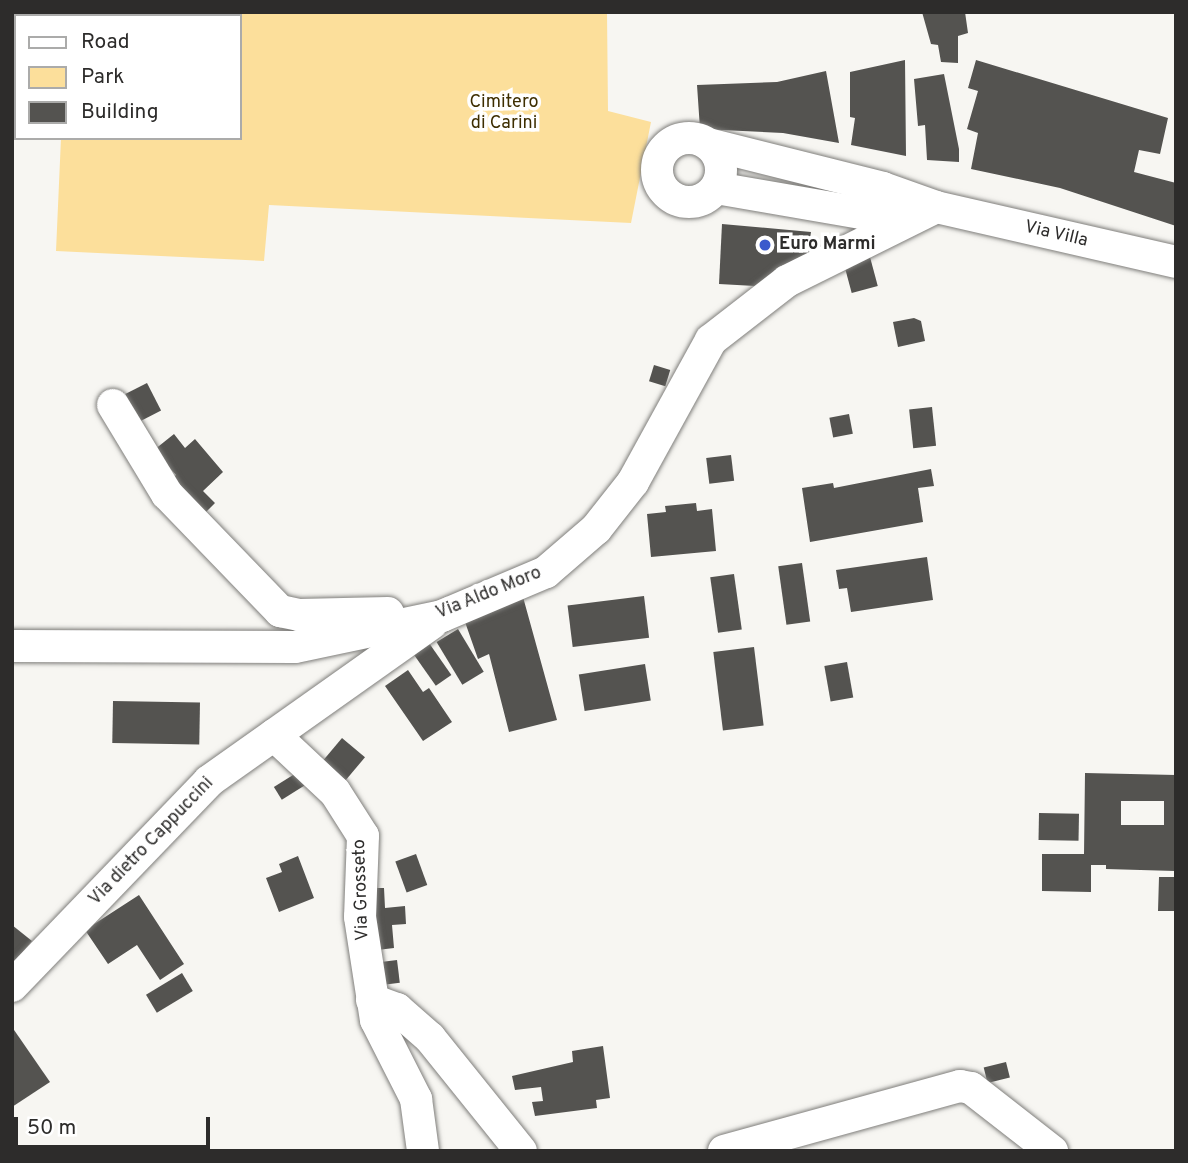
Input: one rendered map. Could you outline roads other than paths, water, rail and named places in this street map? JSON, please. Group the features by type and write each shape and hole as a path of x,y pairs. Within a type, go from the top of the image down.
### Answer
{"street":[{"path":"695,138 708,144 883,188 936,207 861,213 716,188 689,202 669,195 658,178 660,157 674,142 695,138"},
{"path":"708,144 722,168 716,188"},
{"name":"Via Villa","path":"936,207 1176,262"},
{"name":"Via Aldo Moro","path":"12,646 295,647 442,616 546,572 596,529 633,482 711,340 744,311 787,281 936,207"},
{"path":"113,405 167,494 281,611 299,615 442,616"},
{"name":"Via dietro Cappuccini","path":"12,986 200,790 442,616"},
{"name":"Via Grosseto","path":"274,735 335,792 363,836 360,917 372,1000 376,1020 416,1099 423,1151"},
{"path":"372,1000 397,1009 430,1038 521,1151"},
{"path":"724,1151 960,1086 971,1088 1052,1151"}],"place":[{"name":"Euro Marmi","path":"765,245"}],"park label":[{"name":"Cimitero di Carini","path":"504,114"}]}
